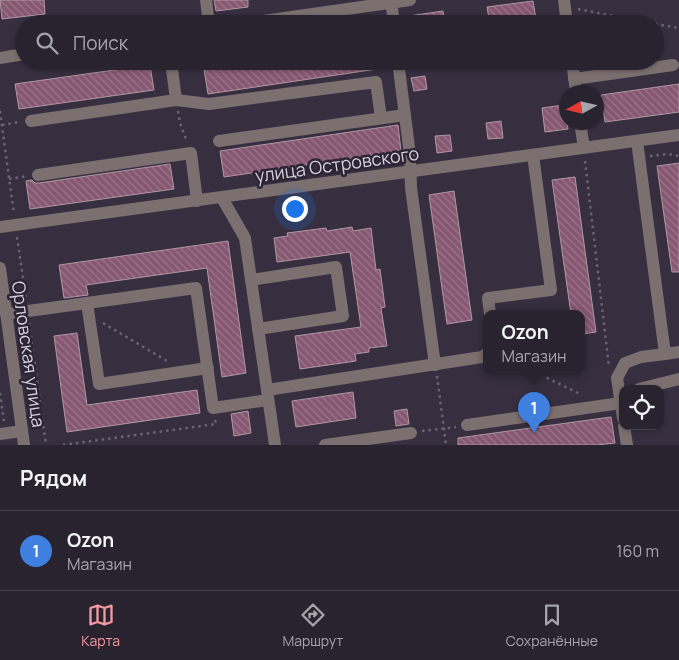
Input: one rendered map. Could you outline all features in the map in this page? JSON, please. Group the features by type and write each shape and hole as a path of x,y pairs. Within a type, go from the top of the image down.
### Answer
{"street":[{"path":"206,0 208,15"},
{"path":"300,15 391,1 410,0"},
{"path":"391,1 393,15"},
{"path":"0,58 15,56"},
{"path":"664,66 673,65"},
{"path":"172,70 177,103"},
{"path":"399,70 410,155 411,188 435,365"},
{"path":"573,70 575,85"},
{"path":"574,79 638,70"},
{"path":"31,121 177,103 209,104 376,82 381,118"},
{"path":"219,141 405,115"},
{"path":"581,130 584,148"},
{"name":"улица Островского","path":"0,227 679,135"},
{"path":"636,141 665,354"},
{"path":"38,175 191,154 197,201"},
{"path":"490,310 488,298 551,290 533,155"},
{"path":"222,198 245,238 275,445"},
{"path":"251,280 336,267 343,316 258,329"},
{"name":"Орловская улица","path":"0,268 24,445"},
{"path":"6,314 28,311 88,309 196,288 213,408 268,395 483,356"},
{"path":"88,309 99,384 208,368"},
{"path":"619,387 617,378 625,363 641,357 679,352"},
{"path":"655,385 679,379"},
{"path":"467,425 603,406 619,397"},
{"path":"625,430 627,445"},
{"path":"3,434 22,431"},
{"path":"325,445 411,433"}],"path":[{"path":"564,3 616,15"},
{"path":"664,26 679,28"},
{"path":"177,103 180,123 191,154"},
{"path":"0,111 46,445"},
{"path":"2,125 31,121"},
{"path":"584,148 610,375"},
{"path":"638,157 668,154 679,156"},
{"path":"9,179 38,175"},
{"path":"88,309 186,371"},
{"path":"541,375 603,406"},
{"path":"438,384 446,445"},
{"path":"0,392 3,434"},
{"path":"63,445 216,424 213,408"},
{"path":"411,433 467,425"}],"building":[{"path":"0,0 44,0 45,14 15,15 15,17 2,19"},
{"path":"214,0 248,0 248,7 216,11"},
{"path":"533,1 535,15 488,15 487,7"},
{"path":"443,11 444,15 416,15"},
{"path":"114,70 151,70 154,90 19,109 15,84"},
{"path":"204,70 370,70 208,94"},
{"path":"425,76 427,89 414,91 411,78"},
{"path":"679,84 679,112 605,122 604,95"},
{"path":"559,106 560,130 545,132 542,108"},
{"path":"501,121 503,138 488,139 486,123"},
{"path":"398,125 401,151 224,177 220,151"},
{"path":"450,135 452,151 437,153 435,136"},
{"path":"679,163 679,272 672,272 657,166"},
{"path":"170,164 174,189 30,209 26,181 32,180 35,183 39,183"},
{"path":"575,177 596,332 585,334 585,310 570,310 552,180"},
{"path":"454,191 472,320 447,324 429,195"},
{"path":"352,227 353,231 371,228 376,270 380,269 385,307 381,308 387,346 369,348 369,352 355,354 356,361 300,369 295,336 361,327 350,252 277,262 274,238 288,236 287,233 326,228 327,231"},
{"path":"228,241 246,373 222,377 207,268 86,285 88,295 64,298 59,265"},
{"path":"77,333 87,405 197,390 200,413 67,432 54,336"},
{"path":"353,392 356,418 296,427 292,401"},
{"path":"407,409 409,424 396,426 394,411"},
{"path":"248,411 251,433 234,436 231,414"},
{"path":"611,417 615,443 597,445 458,445 458,438"}],"place":[{"name":"Ozon","path":"534,433"}]}
